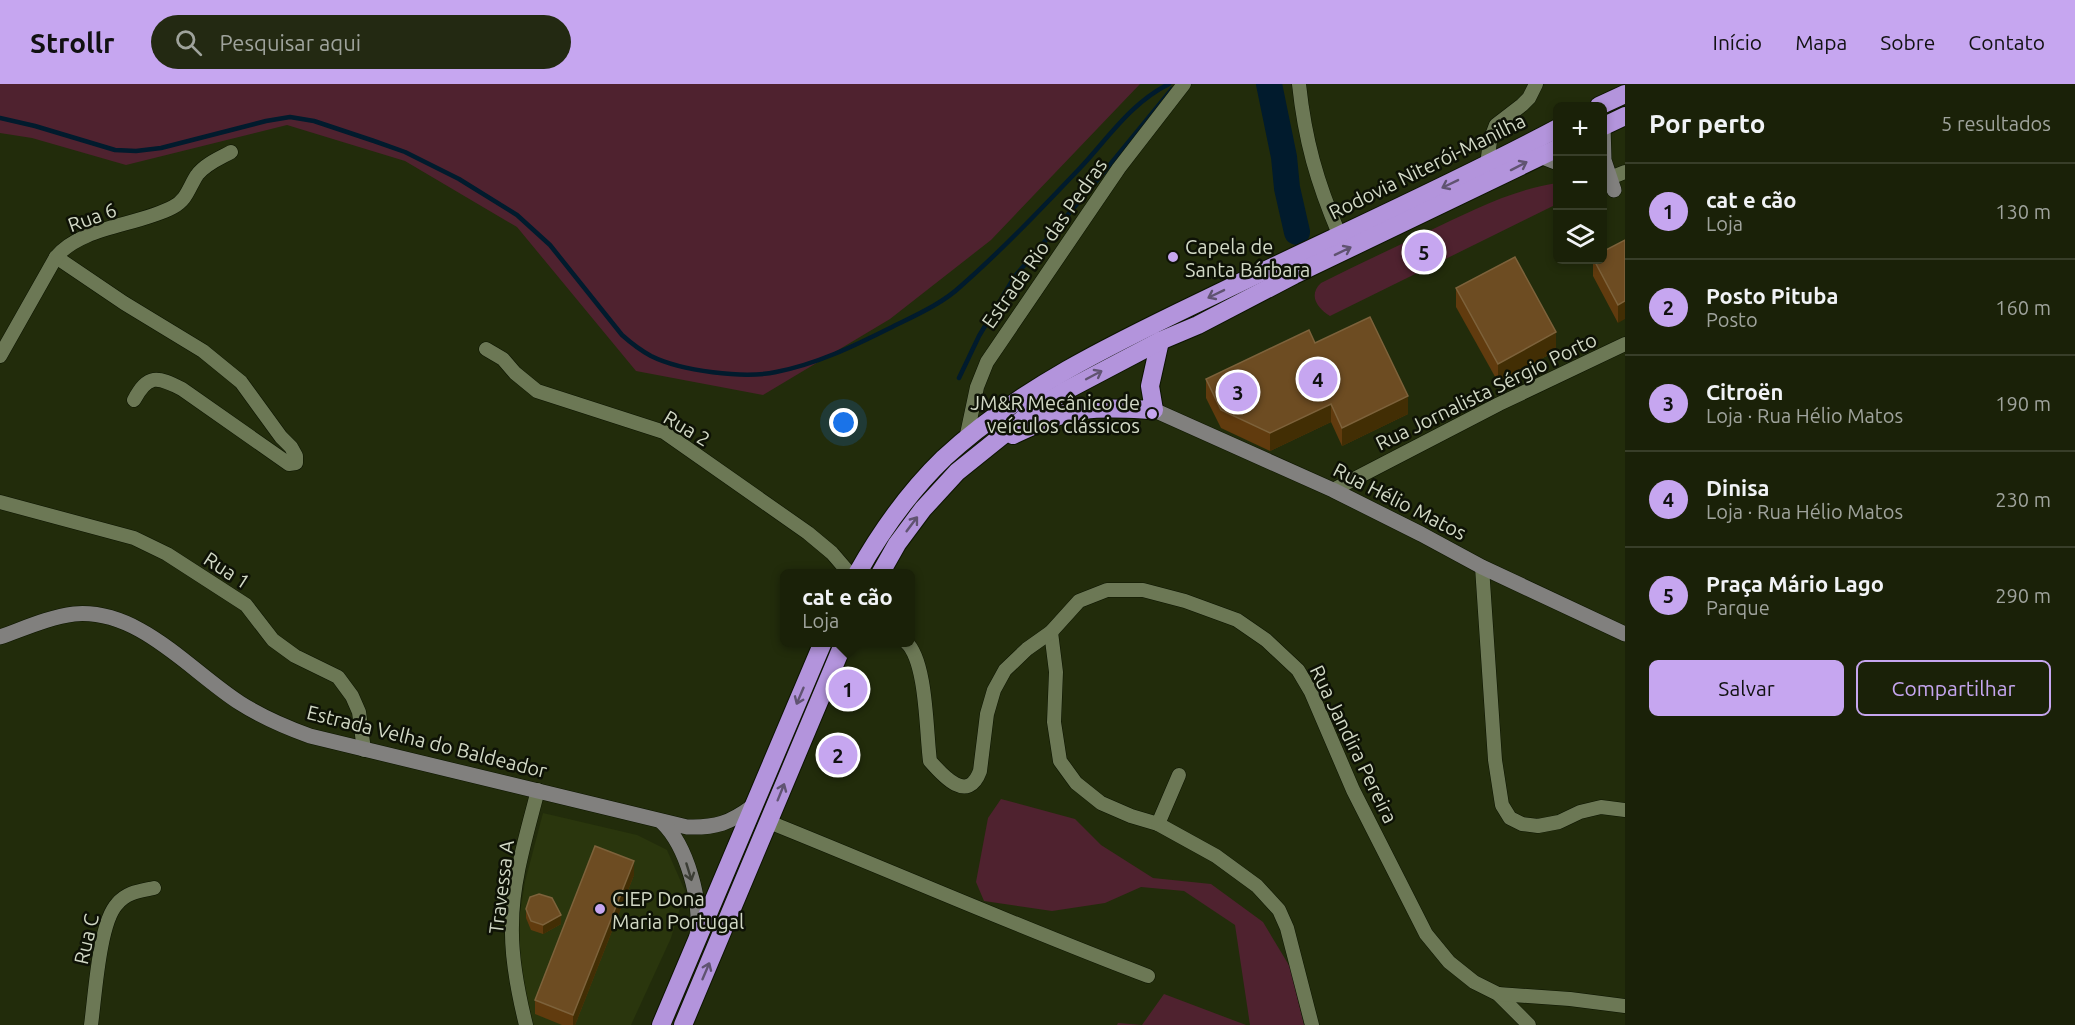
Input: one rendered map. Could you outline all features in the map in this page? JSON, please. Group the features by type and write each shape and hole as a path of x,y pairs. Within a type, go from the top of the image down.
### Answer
{"highway":[{"path":"1607,102 1625,94"},
{"path":"1607,124 1625,116"},
{"name":"Rodovia Niterói-Manilha","path":"859,569 899,509 921,483 966,439 1032,390 1117,344 1339,234 1414,201 1553,130"},
{"name":"Rodovia Niterói-Manilha","path":"882,569 897,544 923,509 957,472 1034,411 1065,391 1160,340 1198,325 1294,275 1553,150"},
{"path":"989,445 1031,427 1082,410 1108,408 1154,410 1150,386 1160,340"},
{"path":"661,1025 821,647"},
{"path":"682,1025 842,647"}],"main road":[{"path":"1540,156 1553,161"},
{"path":"1604,156 1613,188"},
{"name":"Rua Hélio Matos","path":"1154,410 1333,490 1482,567 1625,634"},
{"name":"Estrada Velha do Baldeador","path":"0,637 73,614 94,614 123,621 149,635 239,703 279,724 310,736 662,822 705,827 735,819 753,806"},
{"path":"662,822 673,832 693,885 699,925 695,947"}],"street":[{"name":"Estrada Rio das Pedras","path":"966,439 977,387 987,362 1119,168 1184,84"},
{"path":"1299,84 1302,113 1315,174 1339,234"},
{"path":"1487,165 1491,133 1496,125 1529,98 1536,84"},
{"name":"Rua 6","path":"0,356 57,257 64,249 83,237 129,224 173,207 183,201 198,174 209,164 231,152"},
{"path":"1613,188 1625,172"},
{"path":"57,257 124,303 203,351 241,382 281,437 291,447 296,456 296,462 289,464 182,389 164,379 142,384 134,400"},
{"name":"Rua Jornalista Sérgio Porto","path":"1333,490 1499,404 1625,344"},
{"name":"Rua 2","path":"486,349 503,359 514,373 537,391 664,432 808,533 832,553 846,569"},
{"name":"Rua 1","path":"0,502 134,538 167,554 246,606 273,640 295,657 338,677 352,696 359,712 363,750"},
{"path":"1482,567 1495,760 1502,805 1510,818 1522,824 1538,826 1559,822 1580,812 1601,807 1625,810"},
{"name":"Rua Jandira Pereira","path":"911,647 922,674 930,761 955,785 963,786 971,784 978,778 987,714 994,690 1005,670 1027,649 1051,632 1079,601 1107,590 1143,590 1185,601 1237,620 1266,640 1298,670 1311,692 1353,790 1426,934 1449,962 1474,982 1498,994 1529,1025"},
{"path":"1051,632 1056,672 1054,722 1060,761 1076,783 1101,803 1131,816 1158,824 1216,856 1257,886 1279,910 1287,928 1312,1025"},
{"path":"1158,824 1179,775"},
{"name":"Travessa A","path":"526,1025 515,972 512,925 522,851 538,790"},
{"path":"769,822 1067,946 1148,976"},
{"name":"Rua C","path":"91,1025 101,950 110,914 117,903 130,893 154,888"},
{"path":"1498,994 1625,1006"}],"shaded area":[{"path":"0,84 1140,84 991,240 890,319 763,395 636,371 517,227 405,161 287,125 126,165 32,138 0,133"},
{"path":"1553,184 1553,206 1330,316 1318,305 1315,292 1321,283 1460,216 1492,202"},
{"path":"1001,799 1075,819 1101,845 1153,878 1211,884 1263,922 1290,967 1304,1025 1250,1025 1235,925 1184,891 1141,887 1105,903 1052,911 984,901 976,882 988,818"},
{"name":"CIEP Dona Maria Portugal","path":"543,813 637,835 667,850 685,891 671,938 631,1025 526,1025 515,972 518,926 525,882"},
{"path":"1164,994 1246,1025 1142,1025"},
{"path":"1118,1023 1142,1025 1117,1025"}],"building":[{"path":"1625,240 1625,301 1618,305 1596,264 1607,264 1607,249"},
{"path":"1515,257 1556,332 1498,364 1456,288"},
{"path":"1370,317 1408,396 1342,428 1331,404 1270,433 1221,410 1206,379 1309,330 1315,343"},
{"path":"595,846 634,861 573,1015 535,1000"},
{"path":"539,894 552,898 561,915 543,925 531,921 526,909 530,897"}],"waterway":[{"path":"0,118 115,150 136,151 161,148 290,117 314,121 374,141 405,152 459,179 517,215 550,245 622,335 643,351 664,361 695,370 747,375 791,369 821,359 876,335 945,298 977,272 1022,228 1143,100 1169,84"},
{"path":"1269,84 1297,232"},
{"path":"959,378 979,336 1015,276 1172,89"}],"place":[{"name":"Praça Mário Lago","path":"1424,252"},
{"name":"Capela de Santa Bárbara","path":"1173,257"},
{"name":"Dinisa","path":"1318,379"},
{"name":"Citroën","path":"1238,392"},
{"name":"JM&R Mecânico de veículos clássicos","path":"1152,414"},
{"name":"cat e cão","path":"848,689"},
{"name":"Posto Pituba","path":"838,755"},
{"name":"CIEP Dona Maria Portugal","path":"600,909"}]}
